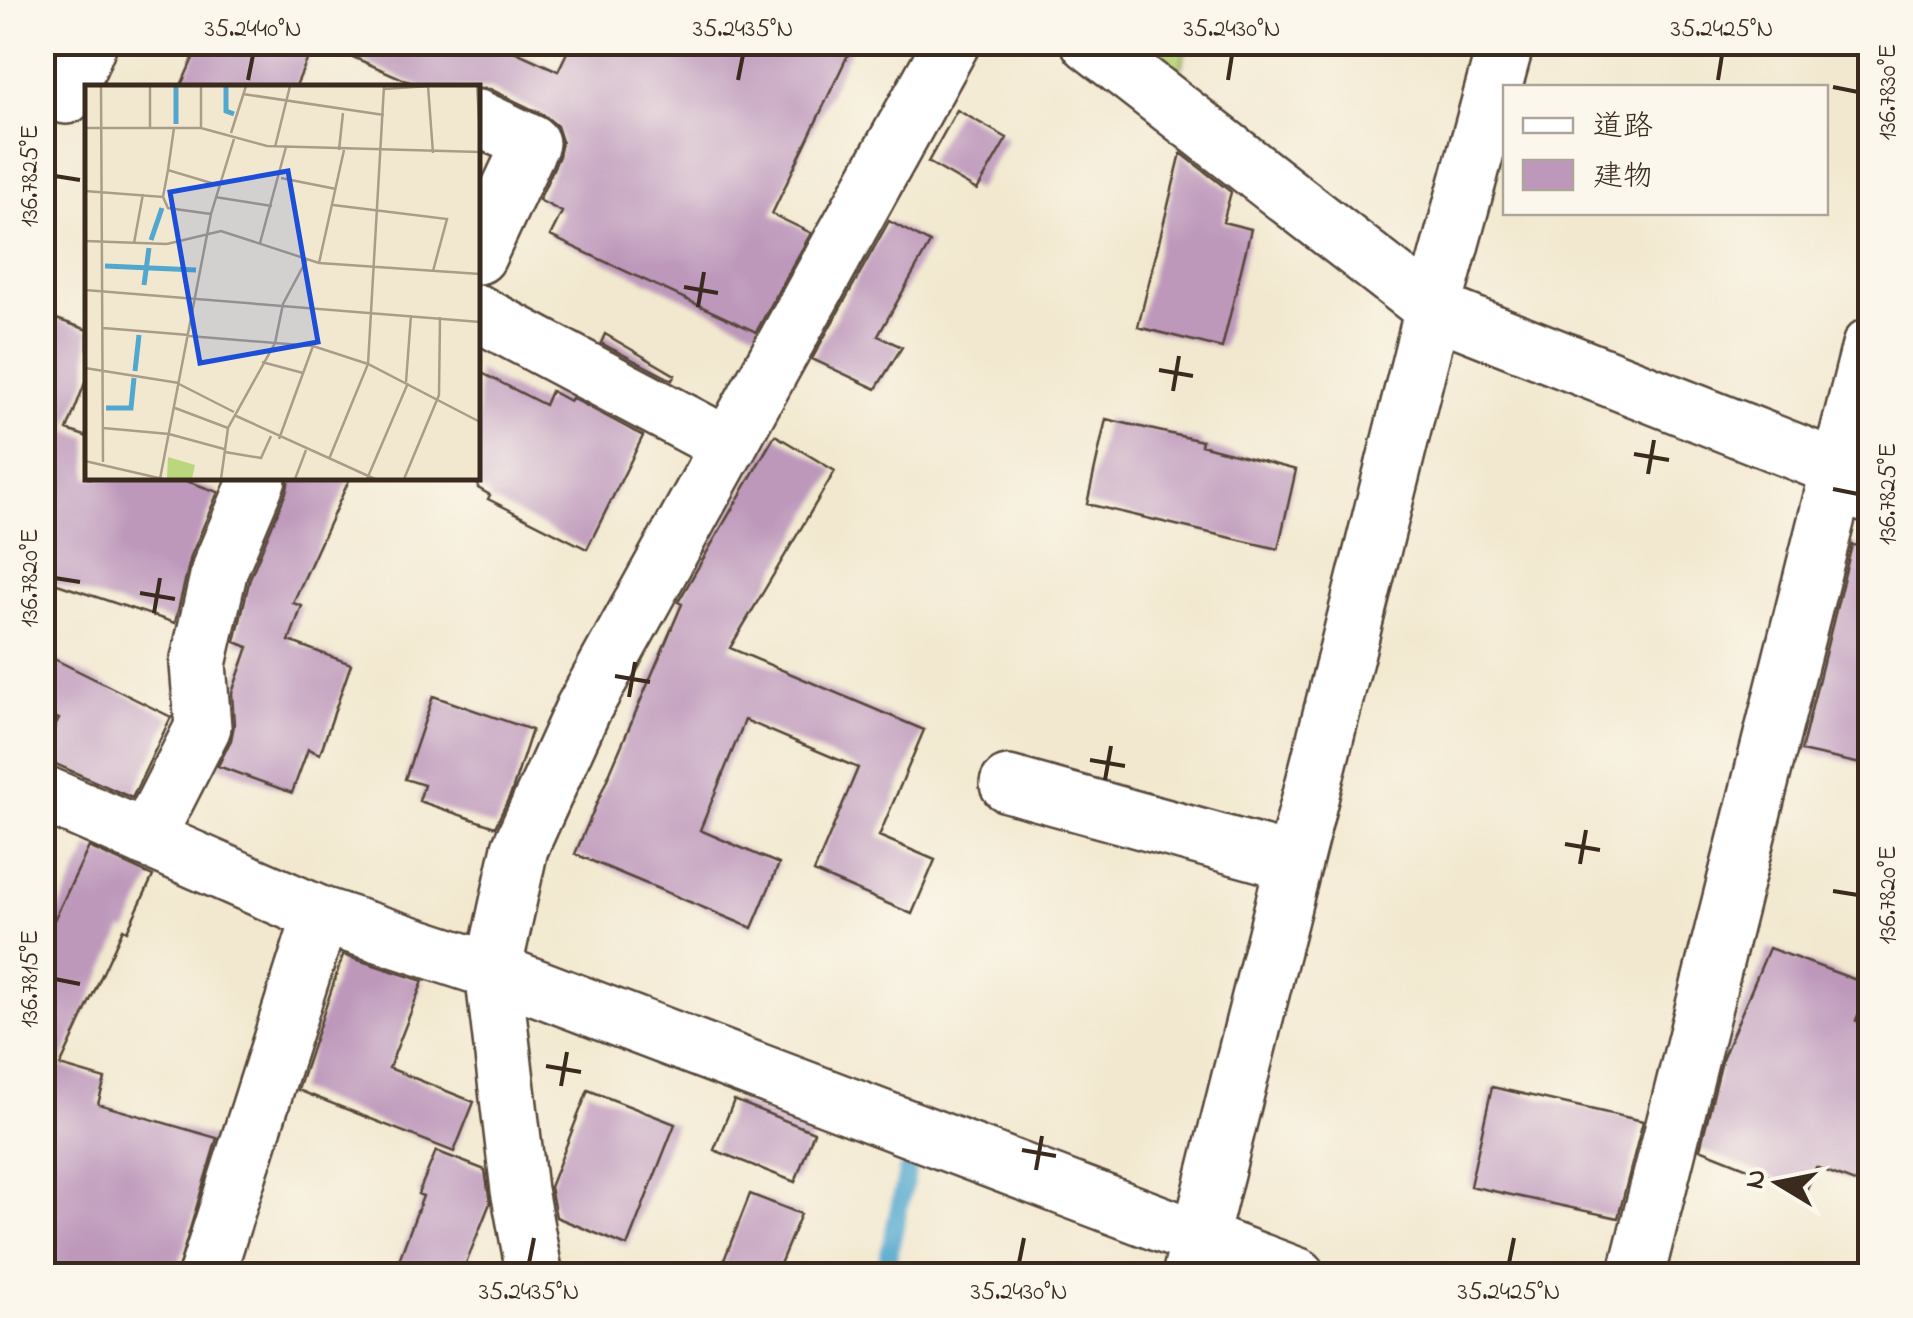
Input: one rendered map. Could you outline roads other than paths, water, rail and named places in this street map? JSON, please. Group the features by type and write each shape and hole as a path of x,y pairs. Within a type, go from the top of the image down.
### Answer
{"street":[{"path":"65,98 89,42"},
{"path":"535,1276 519,1190 493,972 520,848 583,709 952,42"},
{"path":"1089,42 1434,310 1855,485"},
{"path":"1194,1256 1434,310 1506,42"},
{"path":"480,119 531,143 480,252"},
{"path":"480,314 728,446"},
{"path":"1636,1276 1855,485 1870,346"},
{"path":"146,839 203,727 198,664 220,568 257,480"},
{"path":"1008,784 1294,864"},
{"path":"42,793 322,915 493,972 1194,1256 1298,1276"},
{"path":"206,1276 322,915"}],"waterway":[{"path":"884,1276 907,1172"}]}
